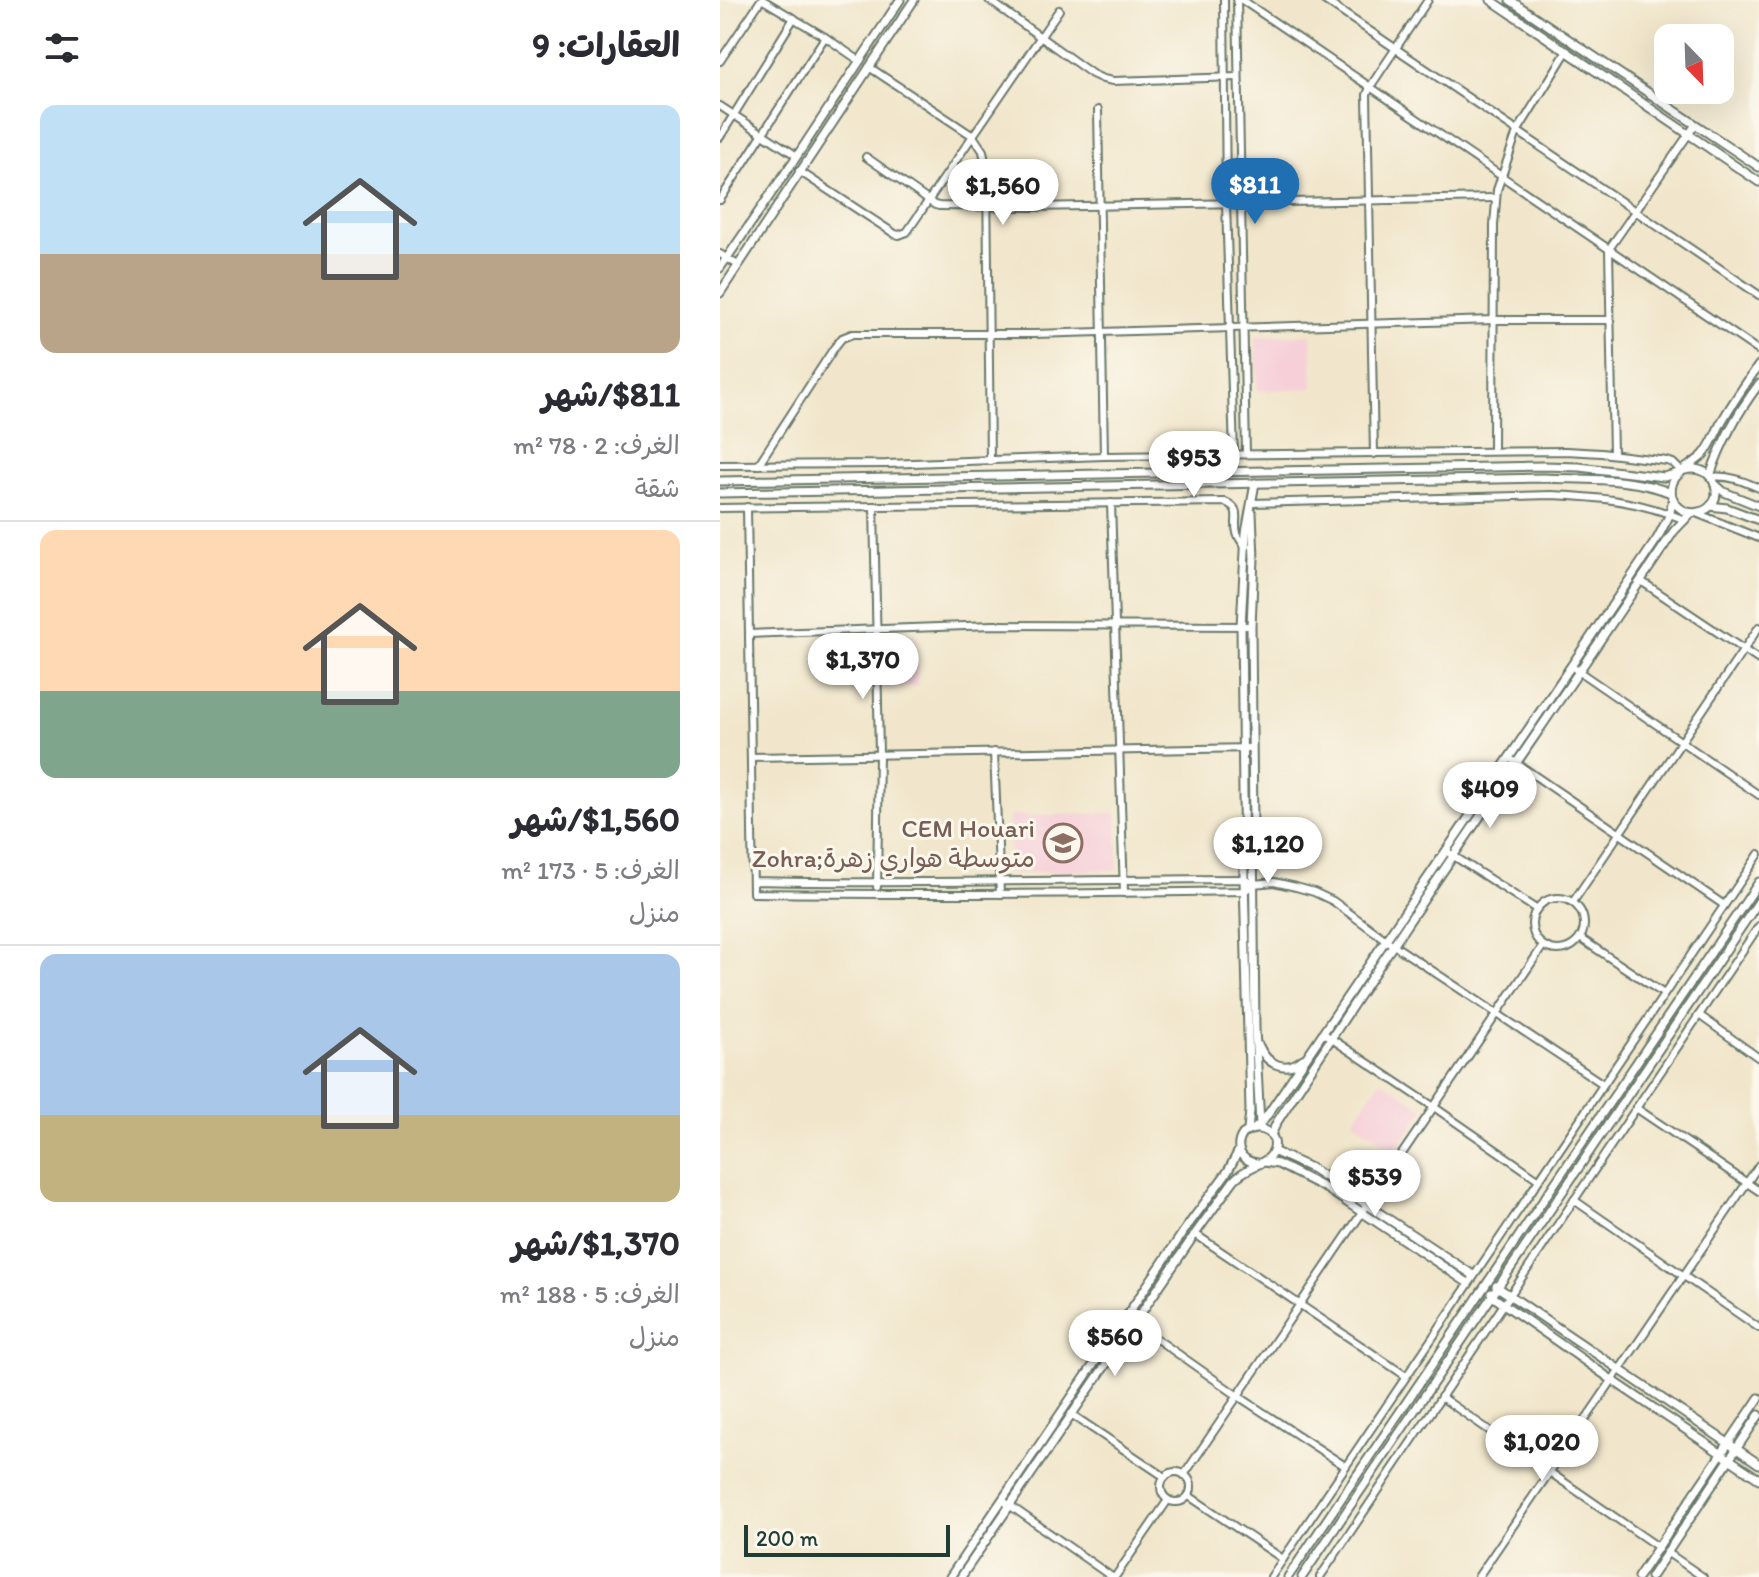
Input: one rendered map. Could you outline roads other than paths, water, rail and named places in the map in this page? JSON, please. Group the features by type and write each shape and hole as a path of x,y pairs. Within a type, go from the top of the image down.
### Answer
{"street":[{"path":"720,61 762,0 860,61"},
{"path":"720,268 723,257 797,156 900,0"},
{"path":"720,293 914,0"},
{"path":"989,0 1103,79 1238,77"},
{"path":"1224,0 1226,203 1234,454"},
{"path":"1240,0 1238,77 1246,454"},
{"path":"1240,0 1759,351"},
{"path":"1324,0 1759,295"},
{"path":"1374,454 1367,95 1428,0"},
{"path":"1491,0 1759,182"},
{"path":"1510,0 1759,167"},
{"path":"799,171 895,234 907,232 1059,10"},
{"path":"720,137 794,18"},
{"path":"720,200 825,37"},
{"path":"1493,451 1496,198 1517,132 1567,51"},
{"path":"869,67 973,136 985,158 990,461"},
{"path":"720,106 797,156"},
{"path":"1098,110 1104,456"},
{"path":"1613,454 1609,249 1695,125"},
{"path":"866,157 939,206 1496,198"},
{"path":"723,257 738,265"},
{"path":"758,465 834,348 845,336 852,334 947,335 1494,320 1610,320"},
{"path":"961,1577 1006,1502 1186,1228 1228,1171 1239,1150 1240,1139 1256,1127 1308,1055 1657,539 1669,513 1672,485 1708,449 1726,414 1759,365"},
{"path":"950,1577 1071,1414 1241,1172 1267,1160 1273,1151 1271,1135 1277,1122 1331,1038 1674,531 1694,513 1710,506 1716,492 1712,479 1722,444 1735,418 1759,384"},
{"path":"720,465 1104,456 1566,451 1667,461 1682,472"},
{"path":"720,481 1543,466 1664,477 1699,469 1724,492 1759,506"},
{"path":"1712,479 1723,476 1759,488"},
{"path":"720,493 1544,478 1651,486 1672,496 1682,510 1759,538"},
{"path":"1255,483 1245,546 1247,748 1244,879 1250,1095 1256,1127"},
{"path":"1252,503 1551,495 1595,497 1658,508 1685,520"},
{"path":"720,508 1225,502 1235,510 1237,534 1245,546"},
{"path":"1111,503 1124,893"},
{"path":"1246,626 1254,558 1252,503"},
{"path":"874,506 879,754 878,894"},
{"path":"1710,506 1727,508 1759,520"},
{"path":"747,507 753,893 1245,891 1253,884"},
{"path":"1641,581 1759,660"},
{"path":"749,634 993,625 1246,626"},
{"path":"1573,902 1759,627"},
{"path":"1571,666 1759,795"},
{"path":"751,757 1247,748"},
{"path":"1247,748 1253,884 1256,1127"},
{"path":"994,752 1000,894"},
{"path":"1509,758 1724,905"},
{"path":"1446,851 1536,909"},
{"path":"1271,1577 1759,854"},
{"path":"753,881 877,884 1244,879 1253,884 1274,882 1314,892 1333,901 1496,1015 1603,1084"},
{"path":"1288,1577 1759,882"},
{"path":"1549,899 1573,902 1583,917 1580,938 1570,948 1561,950 1543,946 1531,925 1536,909 1549,899"},
{"path":"1302,1577 1759,901"},
{"path":"1320,1577 1759,927"},
{"path":"1580,938 1664,994"},
{"path":"1184,1475 1543,946"},
{"path":"1699,1015 1759,1058"},
{"path":"1255,1028 1260,1051 1273,1064 1290,1066 1308,1055"},
{"path":"1323,1033 1538,1179"},
{"path":"1636,1108 1759,1191"},
{"path":"1256,1127 1271,1135"},
{"path":"1239,1150 1246,1160 1278,1164 1365,1207 1473,1275"},
{"path":"1273,1151 1313,1169 1468,1283"},
{"path":"1478,1577 1759,1165"},
{"path":"1574,1200 1759,1328"},
{"path":"1195,1234 1406,1376"},
{"path":"1486,1284 1499,1286 1759,1464"},
{"path":"1486,1284 1492,1296 1503,1304 1759,1479"},
{"path":"1134,1323 1345,1466"},
{"path":"1441,1397 1658,1547"},
{"path":"1638,1577 1759,1398"},
{"path":"1071,1414 1165,1477"},
{"path":"1651,1577 1759,1415"},
{"path":"1174,1473 1184,1475 1190,1482 1189,1496 1181,1501 1168,1500 1162,1491 1165,1477 1174,1473"},
{"path":"1189,1496 1283,1559"},
{"path":"1006,1502 1113,1577 1168,1500"},
{"path":"1668,1553 1703,1577"}],"place":[{"name":"CEM Houari Zohra;متوسطة هواري زهرة","path":"1063,843"}]}
